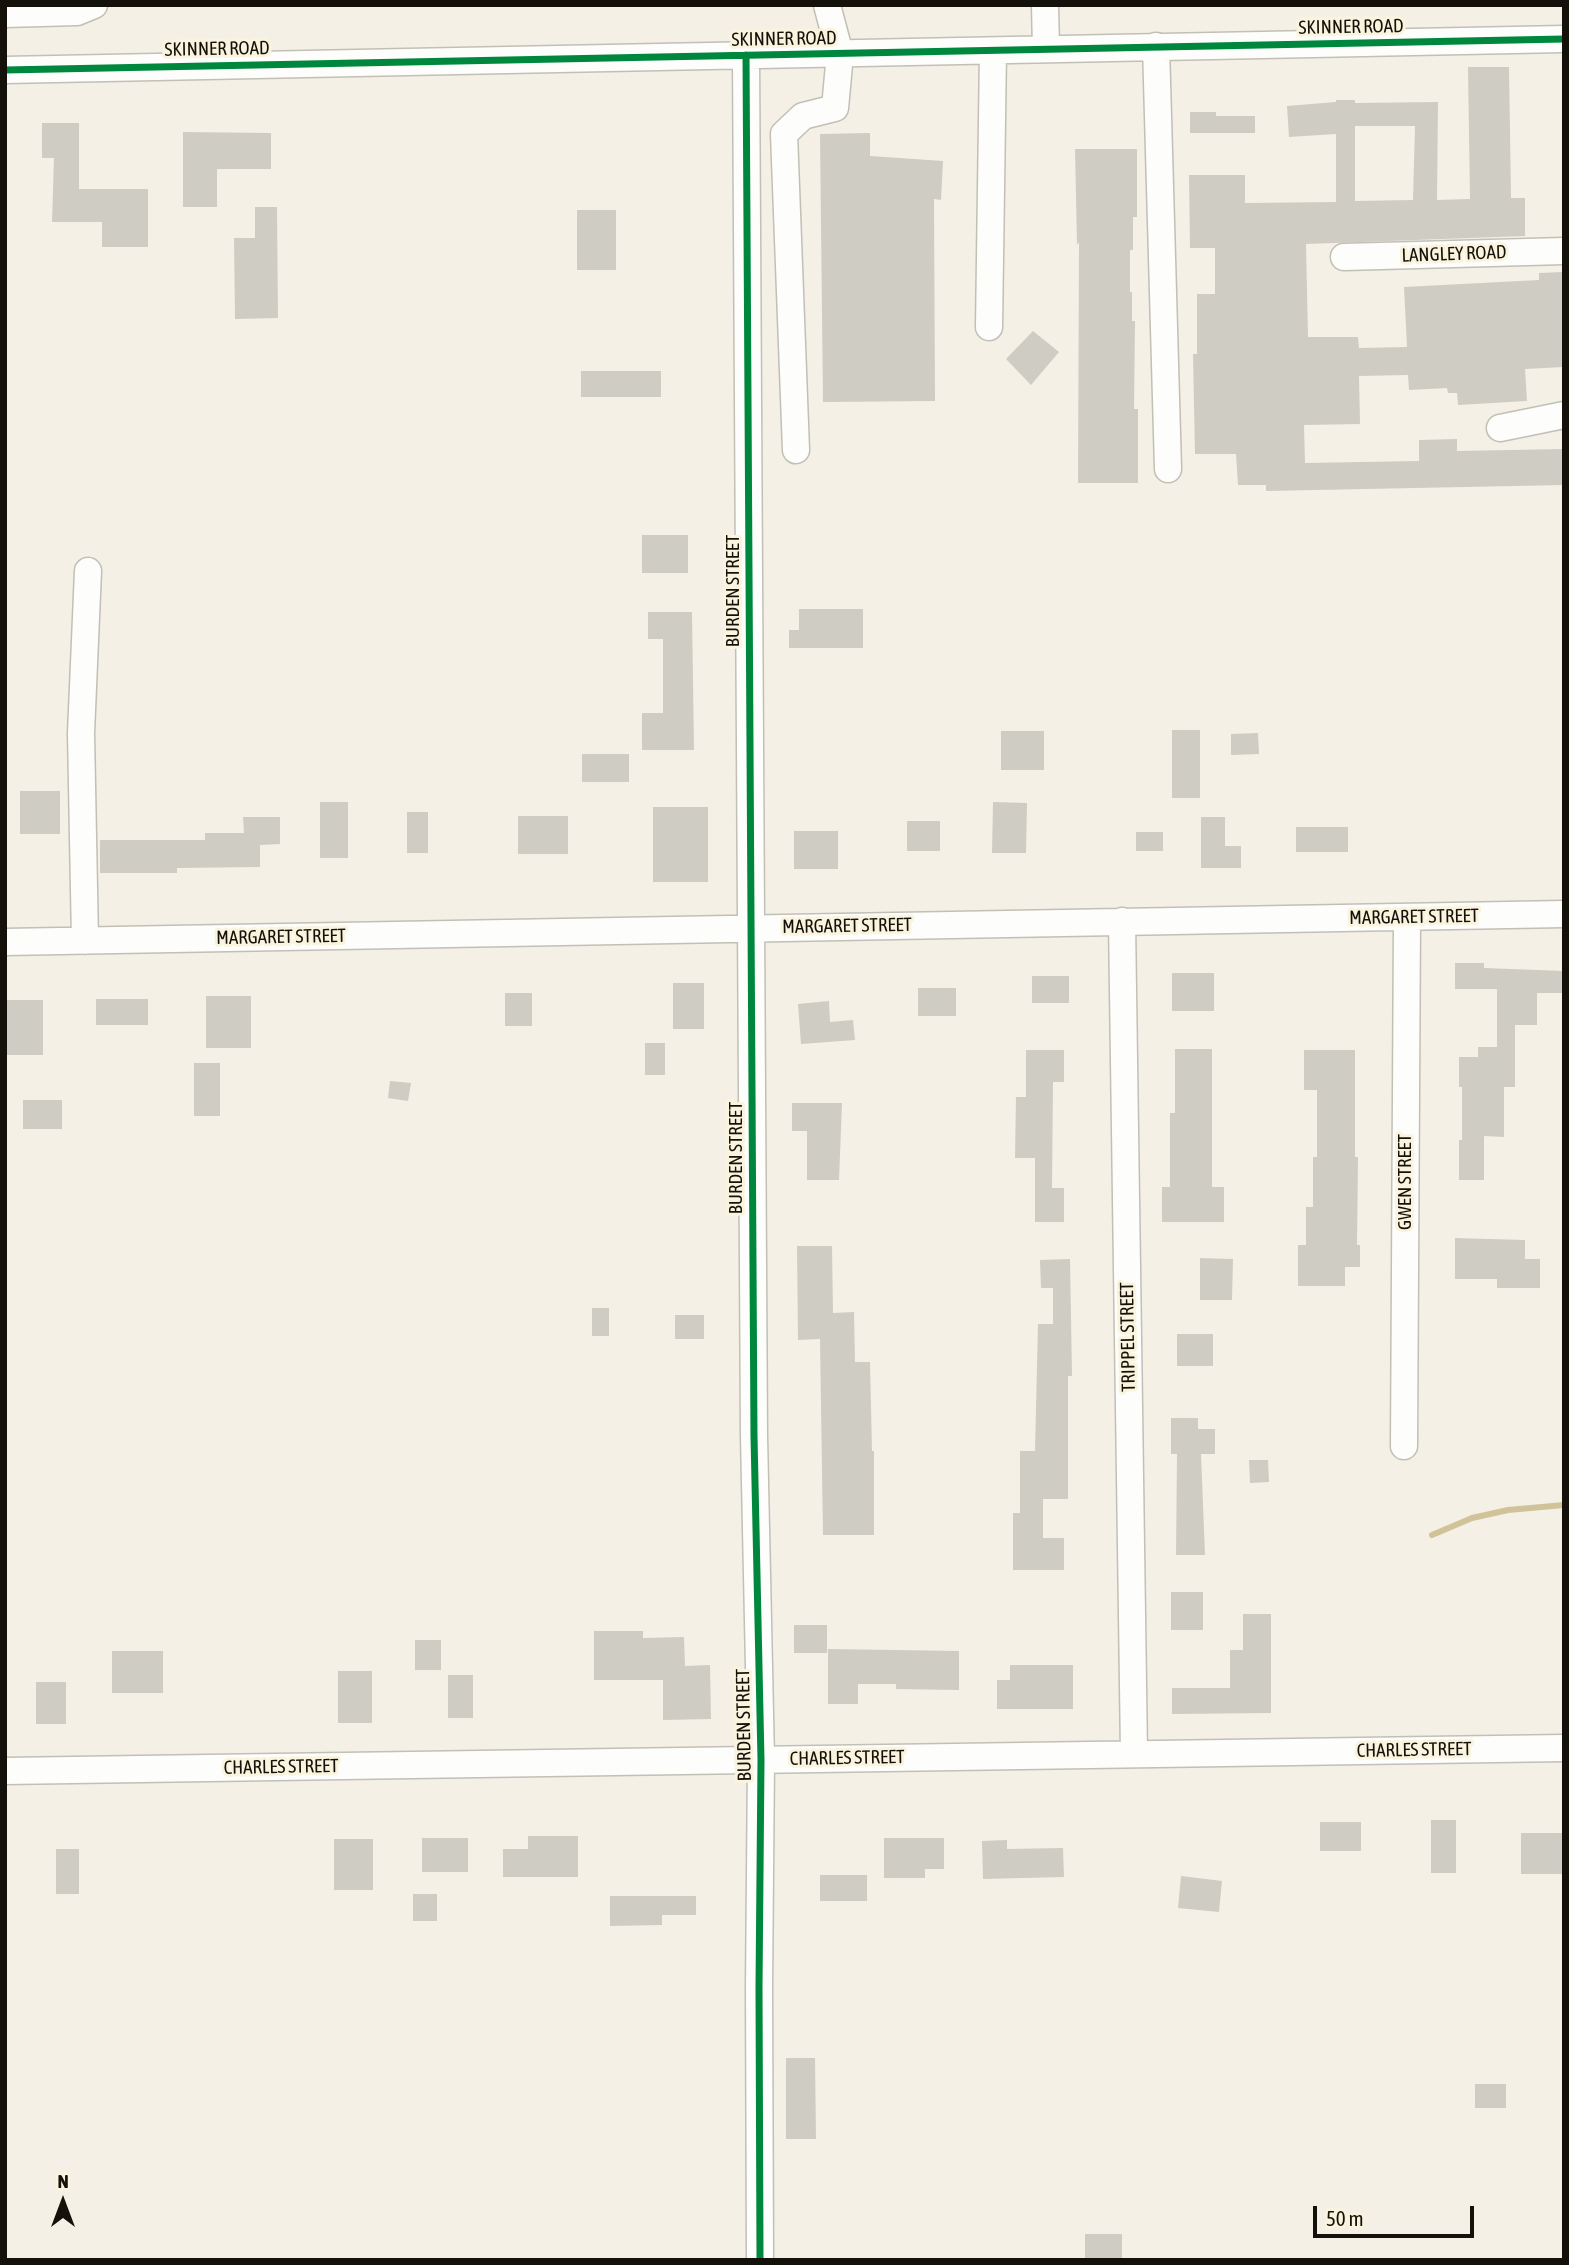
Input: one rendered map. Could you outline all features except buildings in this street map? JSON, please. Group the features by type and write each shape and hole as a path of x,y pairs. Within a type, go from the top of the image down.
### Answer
{"street":[{"path":"5,14 77,12 94,5"},
{"path":"796,450 784,134 803,116 835,108 840,54 827,5"},
{"path":"1045,5 1046,49"},
{"name":"SKINNER ROAD","path":"5,70 1564,39"},
{"path":"1156,46 1168,469"},
{"path":"989,327 993,51"},
{"name":"BURDEN STREET","path":"746,55 754,1449 761,1760 760,2260"},
{"name":"LANGLEY ROAD","path":"1344,257 1564,251"},
{"path":"747,292 790,293"},
{"path":"1500,428 1564,415"},
{"path":"85,941 81,733 88,571"},
{"name":"MARGARET STREET","path":"5,942 1564,914"},
{"name":"GWEN STREET","path":"1404,1446 1407,918"},
{"name":"TRIPPEL STREET","path":"1122,921 1134,1754"},
{"name":"CHARLES STREET","path":"5,1771 1564,1748"}],"waterway":[{"path":"1432,1535 1472,1518 1508,1510 1564,1505"}],"cycle path":[{"path":"5,70 1564,39"},
{"path":"746,55 754,1436 761,1760 760,2260"}]}
